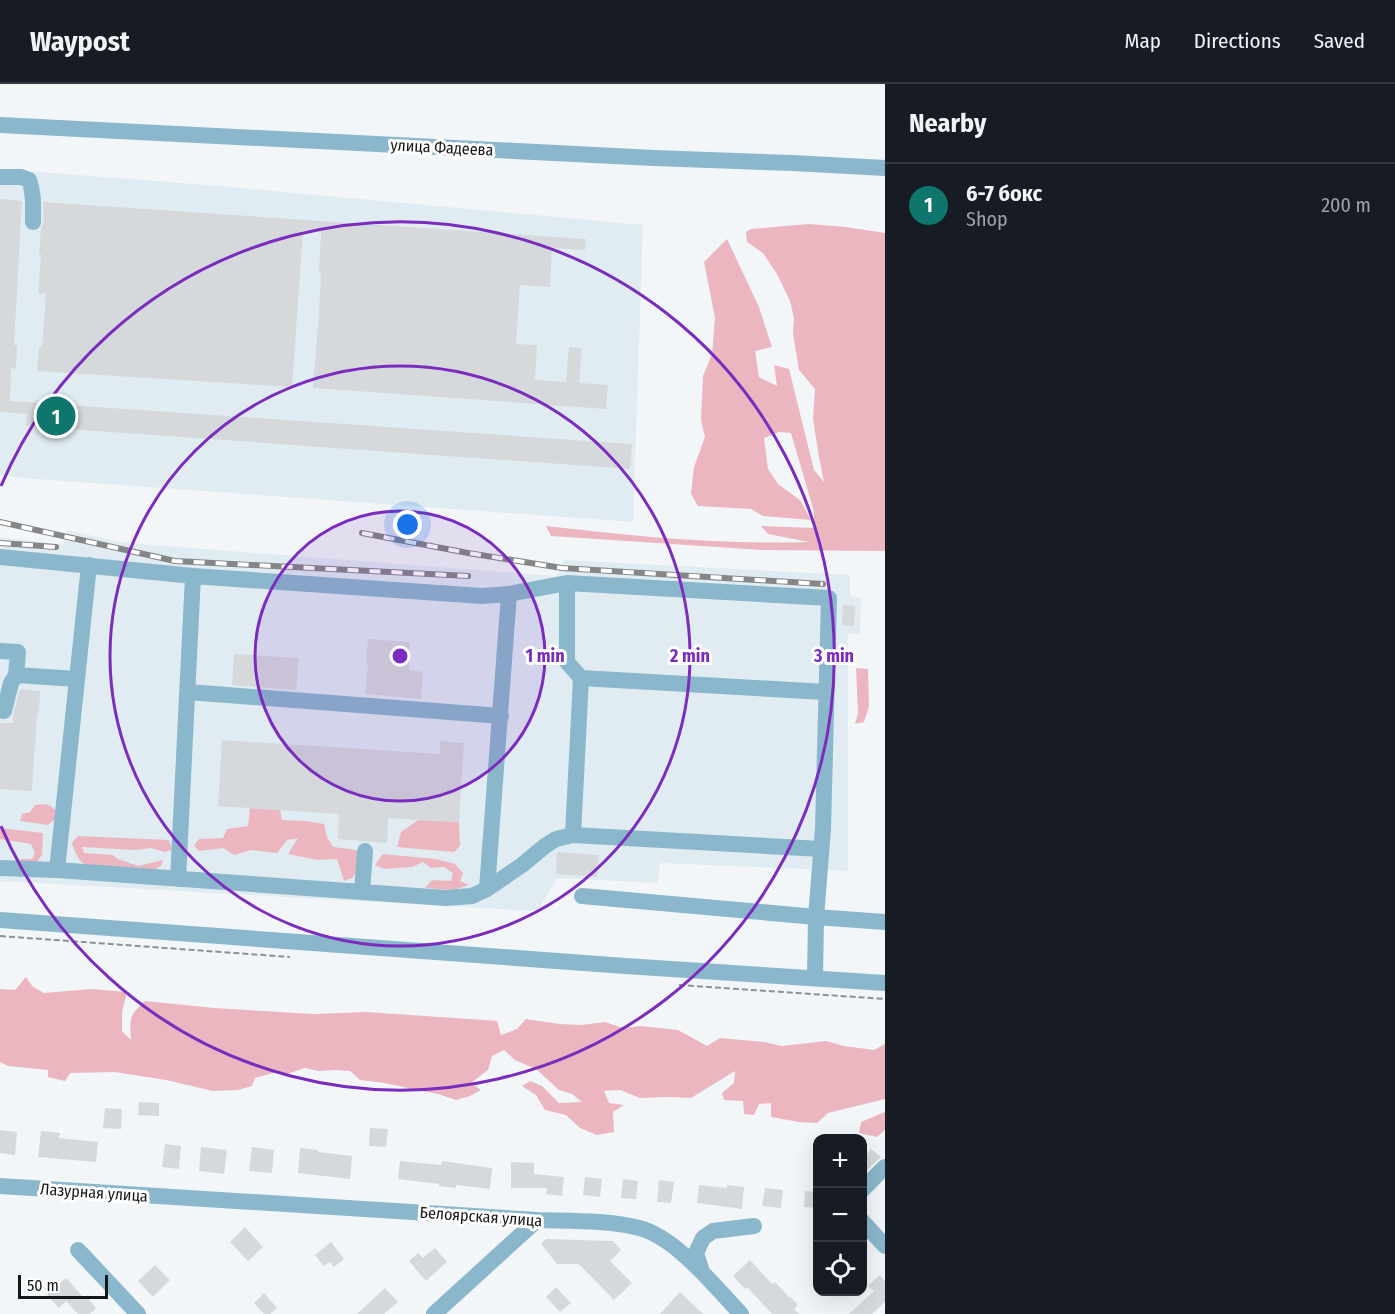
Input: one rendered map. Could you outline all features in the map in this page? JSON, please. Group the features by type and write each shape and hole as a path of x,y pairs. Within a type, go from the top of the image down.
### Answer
{"street":[{"name":"улица Фадеева","path":"0,125 885,168"},
{"path":"0,177 21,177 29,180 34,201 33,222"},
{"path":"0,557 194,576 482,596 509,594 567,583 829,598 823,829 816,917 815,978"},
{"path":"57,870 89,565"},
{"path":"178,879 194,576"},
{"path":"567,583 567,663 581,678 825,692"},
{"path":"487,889 509,594"},
{"path":"0,651 18,652 16,675 11,683 4,711 0,710"},
{"path":"16,675 77,678"},
{"path":"573,836 581,678"},
{"path":"188,692 501,716"},
{"path":"0,868 57,870 446,898 472,896 487,889 556,839 573,836 821,849"},
{"path":"362,892 365,851"},
{"path":"582,896 885,921"},
{"path":"0,920 885,983"},
{"path":"864,1188 885,1167"},
{"name":"Лазурная улица","path":"0,1186 189,1198"},
{"name":"Белоярская улица","path":"189,1198 605,1223 639,1228 657,1235 675,1247 741,1314"},
{"path":"434,1314 537,1220"},
{"path":"702,1273 696,1253 703,1238 713,1231 754,1226"},
{"path":"867,1226 885,1246"},
{"path":"78,1250 138,1314"}],"shaded area":[{"path":"0,169 220,186 643,225 633,522 0,475"},
{"path":"809,224 885,233 885,551 762,550 551,536 546,526 710,541 809,542 768,534 761,526 814,528 814,512 791,433 779,432 764,438 768,469 778,484 800,500 811,520 763,516 751,509 698,506 691,494 694,467 705,437 701,420 703,376 712,354 715,318 704,262 727,239 759,307 772,347 755,351 759,377 777,386 774,365 789,369 814,470 824,482 813,419 815,389 799,370 790,301 777,274 763,253 747,242 746,232 751,229"},
{"path":"67,530 125,543 557,576 562,568 563,560 850,575 850,596 861,598 860,634 848,634 848,871 660,863 658,883 558,878 537,911 0,881 0,537 63,545"},
{"path":"856,668 868,669 869,706 864,722 855,724 858,713"},
{"path":"47,804 56,810 55,819 48,825 20,821 22,814 30,812 35,805"},
{"path":"250,808 280,810 282,820 324,824 327,837 333,847 356,850 364,863 352,878 344,881 337,859 318,860 288,854 298,838 287,840 277,853 251,850 234,855 223,848 199,851 194,846 199,839 223,838 227,829 248,826"},
{"path":"418,820 459,822 460,846 454,852 397,847 401,832"},
{"path":"0,828 43,833 42,855 36,863 17,864 21,859 32,859 35,853 31,844 0,839"},
{"path":"78,836 169,840 172,850 165,852 151,848 134,850 82,847 84,853 113,855 138,866 163,860 161,866 150,871 103,868 87,865 79,859 72,843"},
{"path":"383,854 436,859 455,864 463,873 460,881 469,885 454,890 425,888 432,880 451,881 453,873 444,867 431,868 423,862 412,867 384,869 375,865"},
{"path":"26,977 33,987 44,993 91,989 127,992 122,1012 122,1031 131,1040 131,1019 145,1001 313,1014 366,1012 497,1021 501,1035 517,1029 526,1019 582,1025 605,1022 623,1028 641,1026 678,1030 707,1046 720,1038 782,1046 826,1041 874,1050 885,1044 885,1099 828,1113 817,1123 771,1117 771,1103 759,1104 754,1115 744,1114 743,1101 724,1100 722,1093 734,1083 735,1071 691,1098 640,1098 620,1090 604,1091 609,1103 624,1105 613,1112 614,1132 597,1135 580,1128 566,1115 545,1110 536,1095 522,1086 530,1081 542,1086 559,1103 582,1102 572,1094 559,1090 536,1069 515,1060 504,1050 492,1056 488,1070 471,1083 481,1090 456,1100 438,1094 360,1080 350,1071 318,1071 305,1068 284,1075 277,1072 255,1078 252,1086 238,1090 213,1091 166,1080 115,1072 70,1073 65,1081 48,1077 48,1070 8,1066 0,1062 0,989 15,990"},
{"path":"885,1112 885,1130 877,1137 859,1133 861,1122"}],"building":[{"path":"0,199 22,201 14,345 17,345 16,369 11,368 10,401 632,444 630,469 26,426 27,414 0,412"},
{"path":"43,202 586,239 585,250 552,248 550,287 520,285 516,344 537,345 535,380 566,382 569,347 582,348 579,383 608,385 606,409 313,388 319,313 321,232 303,231 292,387 37,371 39,347 42,347 46,294 38,293 41,229 44,222"},
{"path":"843,605 855,606 854,626 842,625"},
{"path":"368,639 410,642 409,670 423,672 421,699 365,694"},
{"path":"234,654 299,658 296,690 232,685"},
{"path":"20,689 40,691 32,791 0,789 0,723 13,723"},
{"path":"222,740 440,754 440,741 464,743 459,822 388,818 387,843 338,839 339,814 218,806"},
{"path":"557,852 599,855 597,877 556,874"},
{"path":"139,1102 159,1103 159,1116 138,1115"},
{"path":"105,1108 122,1109 121,1129 103,1128"},
{"path":"370,1128 388,1129 386,1147 369,1146"},
{"path":"0,1130 17,1132 15,1155 0,1153"},
{"path":"41,1131 60,1133 59,1138 98,1142 96,1162 38,1157"},
{"path":"165,1144 181,1146 179,1169 162,1167"},
{"path":"201,1147 227,1150 224,1174 199,1171"},
{"path":"252,1147 274,1150 272,1173 249,1171"},
{"path":"300,1148 352,1156 350,1179 298,1173"},
{"path":"871,1149 881,1157 867,1170 867,1154"},
{"path":"400,1161 441,1165 442,1161 492,1168 490,1189 456,1185 456,1188 398,1179"},
{"path":"511,1162 534,1163 534,1174 564,1177 562,1196 546,1194 547,1188 511,1188"},
{"path":"585,1177 602,1179 600,1197 583,1195"},
{"path":"623,1179 638,1181 636,1199 621,1198"},
{"path":"659,1180 674,1182 671,1203 657,1202"},
{"path":"699,1185 744,1187 742,1209 697,1203"},
{"path":"765,1188 783,1190 781,1208 762,1206"},
{"path":"805,1191 813,1192 813,1208 804,1207"},
{"path":"245,1227 263,1247 248,1261 230,1242"},
{"path":"546,1239 613,1241 621,1250 610,1261 632,1283 614,1300 579,1264 557,1264 541,1244"},
{"path":"331,1242 344,1259 334,1267 330,1262 324,1266 315,1255"},
{"path":"435,1248 447,1262 426,1281 409,1261 418,1253 423,1258"},
{"path":"750,1260 772,1284 775,1282 791,1297 798,1305 794,1309 799,1314 772,1314 747,1287 745,1289 733,1276"},
{"path":"155,1265 170,1280 153,1297 138,1281"},
{"path":"880,1275 885,1281 885,1302 872,1314 849,1314 874,1291 868,1286"},
{"path":"66,1278 96,1308 90,1314 78,1314 66,1301 59,1308 47,1295"},
{"path":"556,1287 571,1303 560,1312 546,1297"},
{"path":"385,1288 398,1302 384,1314 357,1314"},
{"path":"680,1292 703,1314 660,1314"},
{"path":"264,1293 277,1308 270,1314 264,1314 254,1303"}],"railway":[{"path":"0,522 175,561 468,576"},
{"path":"362,533 562,568 823,584"},
{"path":"0,543 56,547"}],"place":[{"name":"6-7 бокс","path":"56,416"}]}
